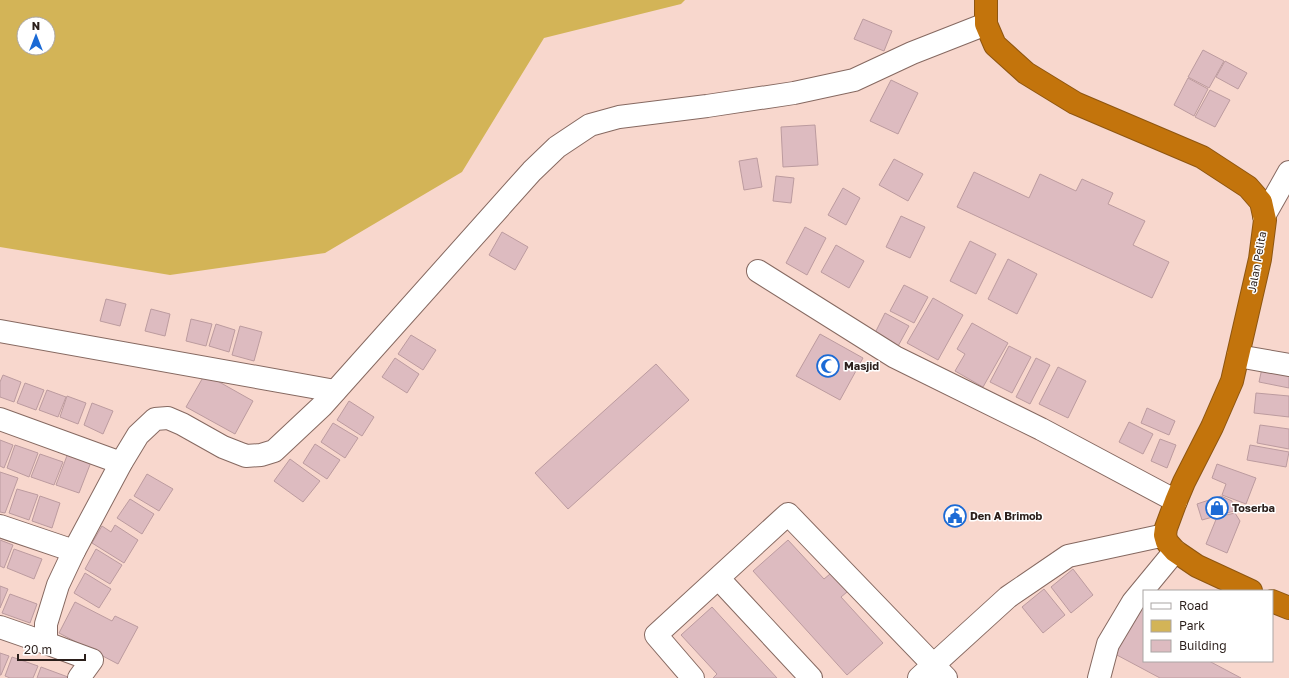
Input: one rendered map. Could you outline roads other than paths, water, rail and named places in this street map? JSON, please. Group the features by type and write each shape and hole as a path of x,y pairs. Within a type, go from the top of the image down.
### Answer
{"highway":[{"name":"Jalan Pelita","path":"986,0 986,24 995,45 1026,74 1075,103 1202,157 1248,187 1261,202 1265,220 1260,259 1232,381 1212,427 1176,501 1166,528 1170,543"},
{"path":"1170,543 1197,566 1249,590"},
{"path":"1273,600 1289,608"}],"street":[{"path":"46,643 46,624 58,585 74,551 121,463 138,435 155,419 168,418 182,424 223,447 246,456 261,455 274,451 322,406 532,171 557,147 590,125 619,117 794,93 854,80 912,54 986,24"},
{"path":"1264,216 1289,172"},
{"path":"758,271 895,357 1041,429 1176,501"},
{"path":"0,330 335,391"},
{"path":"1238,356 1289,365"},
{"path":"0,419 121,463"},
{"path":"693,678 656,635 719,579 788,514 933,674 1008,597 1068,556 1170,543"},
{"path":"0,526 74,551"},
{"path":"1099,678 1108,644 1170,543"},
{"path":"719,579 811,678"},
{"path":"0,627 92,660 79,678"}],"place":[{"name":"Masjid","path":"828,366"},
{"name":"Toserba","path":"1217,508"},
{"name":"Den A Brimob","path":"955,516"}]}
